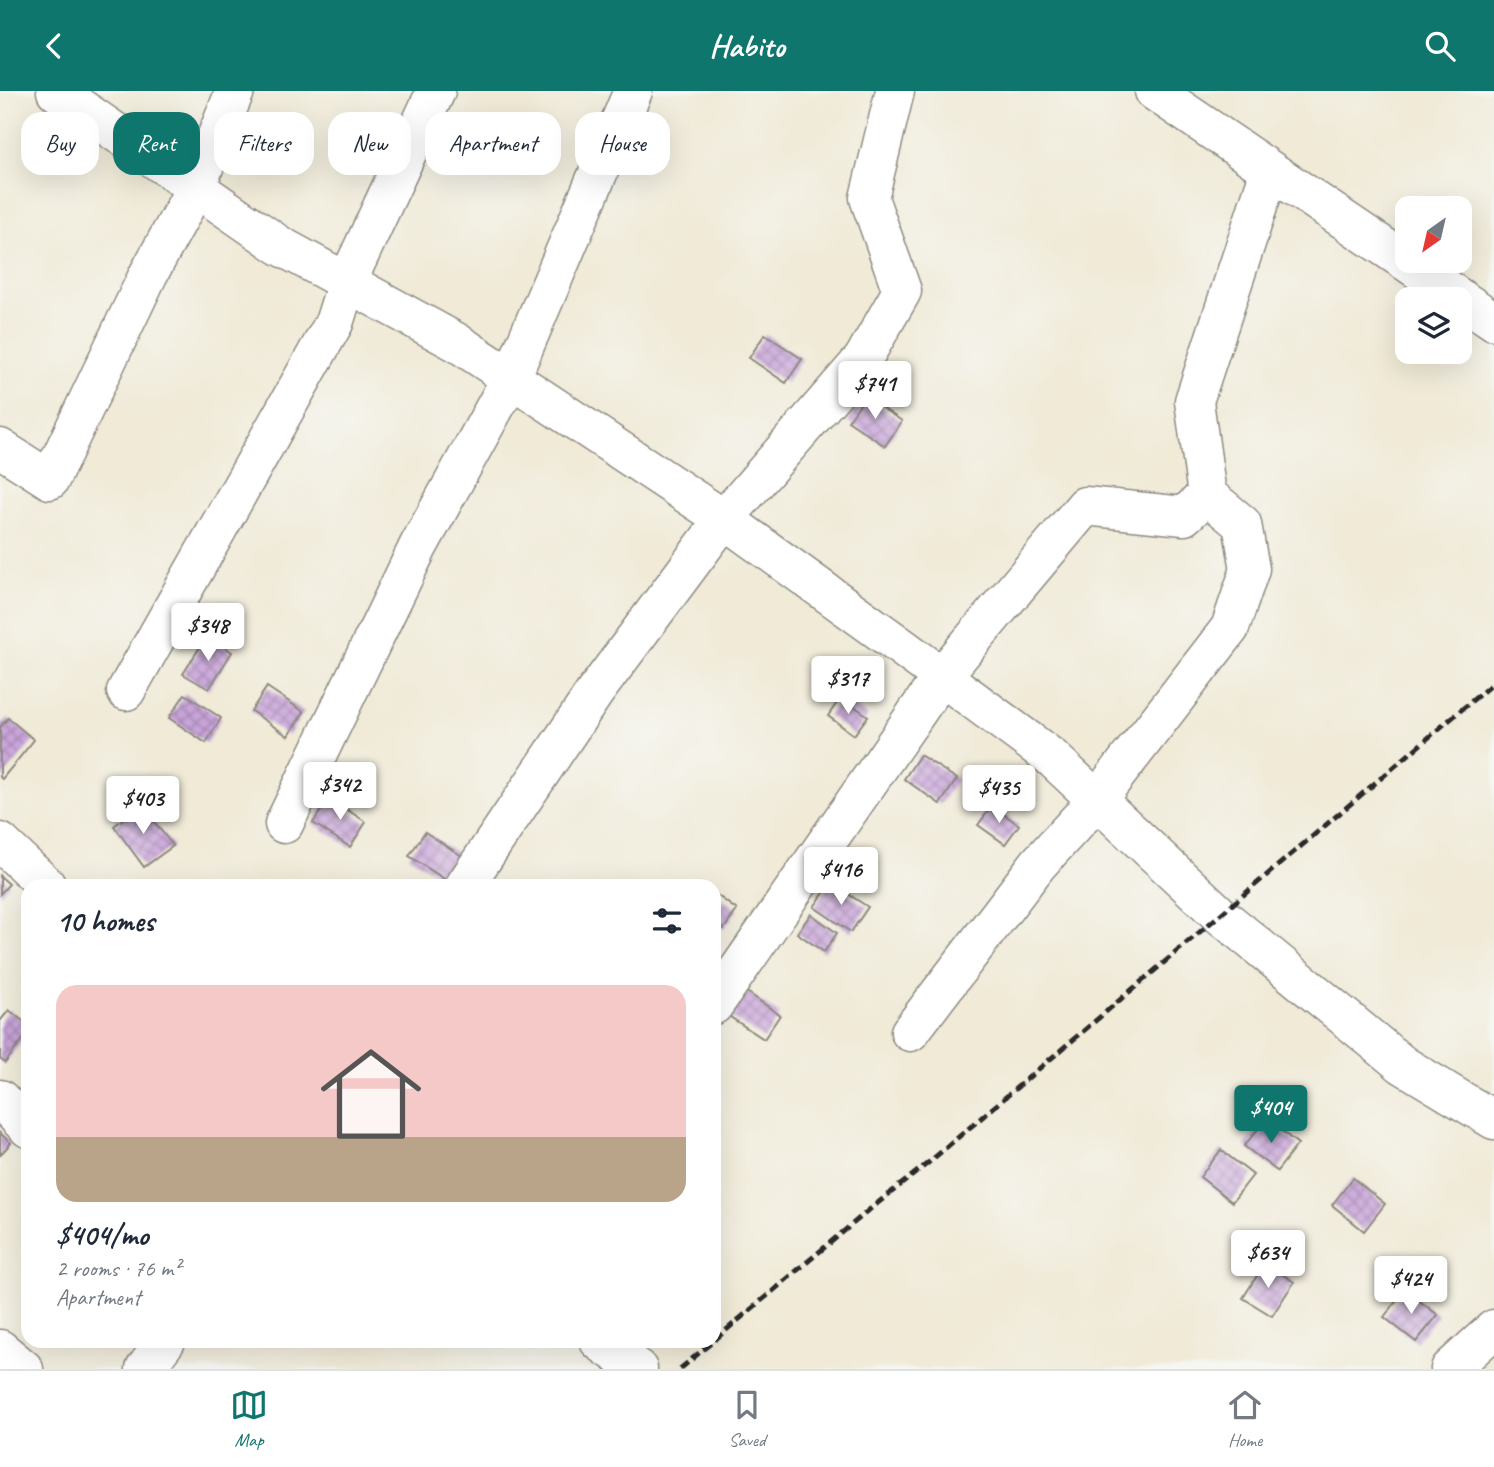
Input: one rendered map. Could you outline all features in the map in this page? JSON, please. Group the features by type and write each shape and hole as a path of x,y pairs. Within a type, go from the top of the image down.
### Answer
{"street":[{"path":"56,91 279,245 458,343 724,519 1052,757 1220,915 1403,1065 1494,1120"},
{"path":"0,448 50,480 148,275 196,187 235,91"},
{"path":"126,691 334,323 346,282 436,91"},
{"path":"284,824 418,547 511,378 633,91"},
{"path":"469,879 594,692 724,519 863,359 902,291 869,198 895,91"},
{"path":"1154,91 1494,321"},
{"path":"910,1032 1038,864 1097,800 1230,628 1250,569 1242,524 1207,495 1194,401 1270,170"},
{"path":"721,995 942,676 1085,506 1184,516 1207,495"},
{"path":"0,842 40,879"},
{"path":"0,1099 21,1121"},
{"path":"1450,1369 1494,1329"},
{"path":"145,1369 161,1348"},
{"path":"609,1348 638,1369"},
{"path":"0,1349 24,1369"}],"building":[{"path":"765,334 802,359 786,383 749,358"},
{"path":"865,397 902,421 885,446 848,421"},
{"path":"207,636 232,652 209,689 183,674"},
{"path":"267,687 304,712 288,736 251,711"},
{"path":"185,694 221,718 206,743 169,718"},
{"path":"841,697 868,716 854,735 828,716"},
{"path":"8,718 34,740 2,779 0,727"},
{"path":"920,755 957,779 940,804 904,779"},
{"path":"329,798 366,822 350,847 313,823"},
{"path":"141,805 173,846 144,867 114,826"},
{"path":"992,806 1019,825 1005,844 978,825"},
{"path":"425,832 462,856 444,879 409,856"},
{"path":"0,876 9,884 0,894"},
{"path":"831,883 868,907 851,932 814,907"},
{"path":"721,898 737,910 724,929 721,927"},
{"path":"811,914 837,933 824,952 797,933"},
{"path":"744,990 780,1015 764,1039 727,1015"},
{"path":"9,1010 21,1019 21,1042 5,1063 0,1059 0,1021"},
{"path":"1266,1119 1298,1144 1277,1171 1244,1146"},
{"path":"0,1133 11,1143 0,1155"},
{"path":"1221,1150 1253,1175 1232,1202 1200,1177"},
{"path":"1353,1178 1385,1204 1364,1231 1332,1205"},
{"path":"1265,1263 1294,1282 1272,1316 1243,1298"},
{"path":"1405,1290 1438,1315 1416,1342 1384,1317"}],"railway":[{"path":"721,1335 928,1163 1494,682"},
{"path":"680,1369 705,1348"}]}
